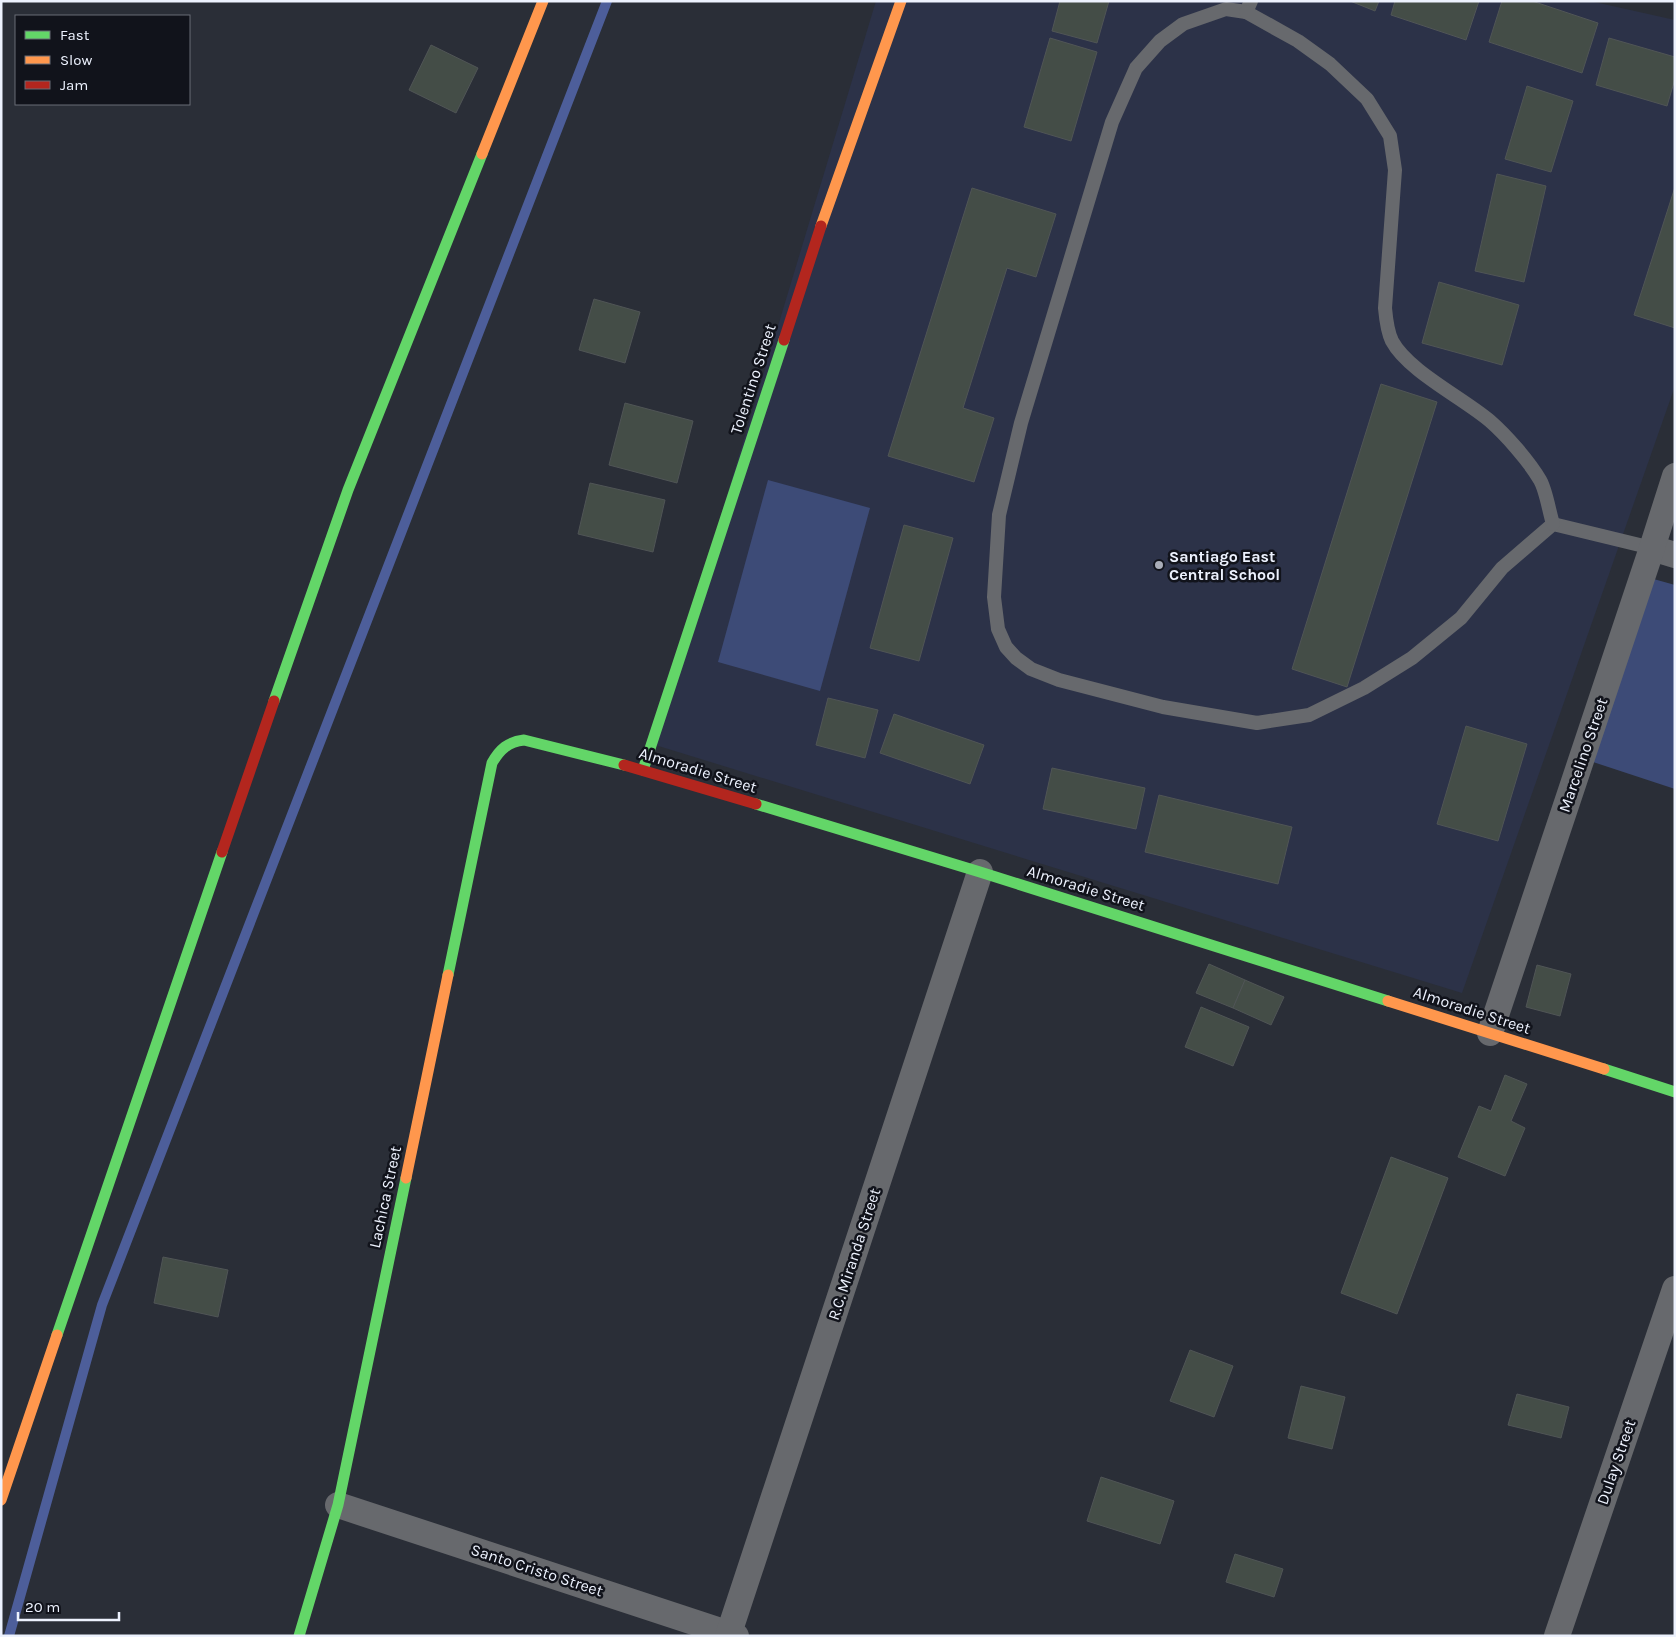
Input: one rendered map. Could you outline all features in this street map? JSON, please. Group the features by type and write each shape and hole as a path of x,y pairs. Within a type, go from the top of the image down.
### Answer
{"street":[{"path":"1,1500 294,641 348,490 543,1"},
{"name":"Tolentino Street","path":"643,770 816,241 901,1"},
{"name":"Marcelino Street","path":"1490,1033 1664,551 1675,476"},
{"name":"Almoradie Street","path":"492,763 498,752 506,745 514,741 524,740 643,770 980,872 1675,1092"},
{"name":"Lachica Street","path":"299,1636 338,1505 492,763"},
{"name":"R.C. Miranda Street","path":"731,1635 980,872"},
{"name":"Dulay Street","path":"1557,1636 1675,1289"},
{"name":"Santo Cristo Street","path":"338,1505 731,1635"}],"lane":[{"path":"1248,6 1330,64 1367,99 1390,136 1395,170 1385,308 1386,325 1392,341 1400,353 1416,368 1490,422 1512,444 1541,481 1553,524 1502,568 1462,618 1412,658 1364,688 1309,714 1257,723 1163,707 1059,680 1031,669 1006,648 998,629 994,597 999,515 1021,423 1112,122 1136,68 1160,41 1184,24 1226,9 1248,6"},
{"path":"1553,524 1664,551"}],"shaded area":[{"name":"Santiago East Central School","path":"876,1 1590,1 1675,20 1675,386 1462,993 652,744"},
{"path":"768,480 870,508 820,691 718,662"},
{"path":"1650,578 1675,585 1675,789 1590,761"}],"building":[{"path":"1060,1 1109,1 1097,43 1052,31"},
{"path":"1350,1 1379,1 1375,11"},
{"path":"1395,1 1479,1 1466,40 1391,15"},
{"path":"1502,1 1532,1 1598,23 1582,73 1489,42"},
{"path":"1050,38 1097,52 1071,141 1024,127"},
{"path":"1609,38 1675,57 1675,79 1667,106 1596,85"},
{"path":"431,45 478,68 456,113 409,90"},
{"path":"1527,86 1573,101 1551,172 1505,159"},
{"path":"1497,174 1546,186 1524,282 1475,271"},
{"path":"1675,187 1675,328 1634,315"},
{"path":"972,188 1056,214 1036,277 1007,268 963,408 994,418 974,482 888,456"},
{"path":"1439,282 1519,305 1502,365 1422,343"},
{"path":"594,299 640,312 625,363 579,350"},
{"path":"1381,384 1437,402 1347,687 1292,669"},
{"path":"625,403 693,421 677,483 609,465"},
{"path":"590,483 665,500 653,552 578,534"},
{"path":"904,525 953,538 919,661 870,648"},
{"path":"828,698 878,710 865,758 816,745"},
{"path":"894,714 984,745 970,784 880,753"},
{"path":"1466,726 1527,744 1498,841 1437,824"},
{"path":"1052,768 1145,788 1136,829 1043,809"},
{"path":"1159,795 1292,827 1278,884 1145,852"},
{"path":"1209,964 1245,980 1233,1008 1196,993"},
{"path":"1537,965 1571,974 1560,1016 1526,1007"},
{"path":"1245,980 1284,997 1271,1025 1233,1008"},
{"path":"1201,1007 1249,1027 1233,1066 1185,1047"},
{"path":"1505,1075 1527,1084 1511,1121 1525,1128 1505,1176 1458,1157 1479,1106 1491,1111"},
{"path":"1391,1157 1448,1178 1397,1314 1341,1293"},
{"path":"163,1257 228,1270 218,1317 154,1303"},
{"path":"1190,1350 1233,1366 1214,1417 1170,1401"},
{"path":"1301,1386 1345,1397 1332,1449 1288,1438"},
{"path":"1517,1394 1569,1407 1561,1438 1508,1425"},
{"path":"1101,1477 1174,1501 1160,1544 1087,1521"},
{"path":"1235,1554 1283,1569 1274,1597 1226,1582"}],"waterway":[{"path":"9,1636 102,1305 607,1"}],"traffic: fast":[{"path":"274,701 348,490 482,154"},
{"path":"643,770 784,340"},
{"path":"448,975 492,763 498,754 509,744 524,740 624,765"},
{"path":"756,804 980,872 1388,1001"},
{"path":"57,1335 222,852"},
{"path":"1604,1069 1675,1092"},
{"path":"299,1636 338,1505 406,1178"}],"traffic: slow":[{"path":"482,154 543,1"},
{"path":"821,226 901,1"},
{"path":"406,1178 448,975"},
{"path":"1388,1001 1604,1069"},
{"path":"1,1500 57,1335"}],"traffic: jam":[{"path":"784,340 821,226"},
{"path":"222,852 274,701"},
{"path":"624,765 756,804"}],"place":[{"name":"Santiago East Central School","path":"1159,565"}]}
